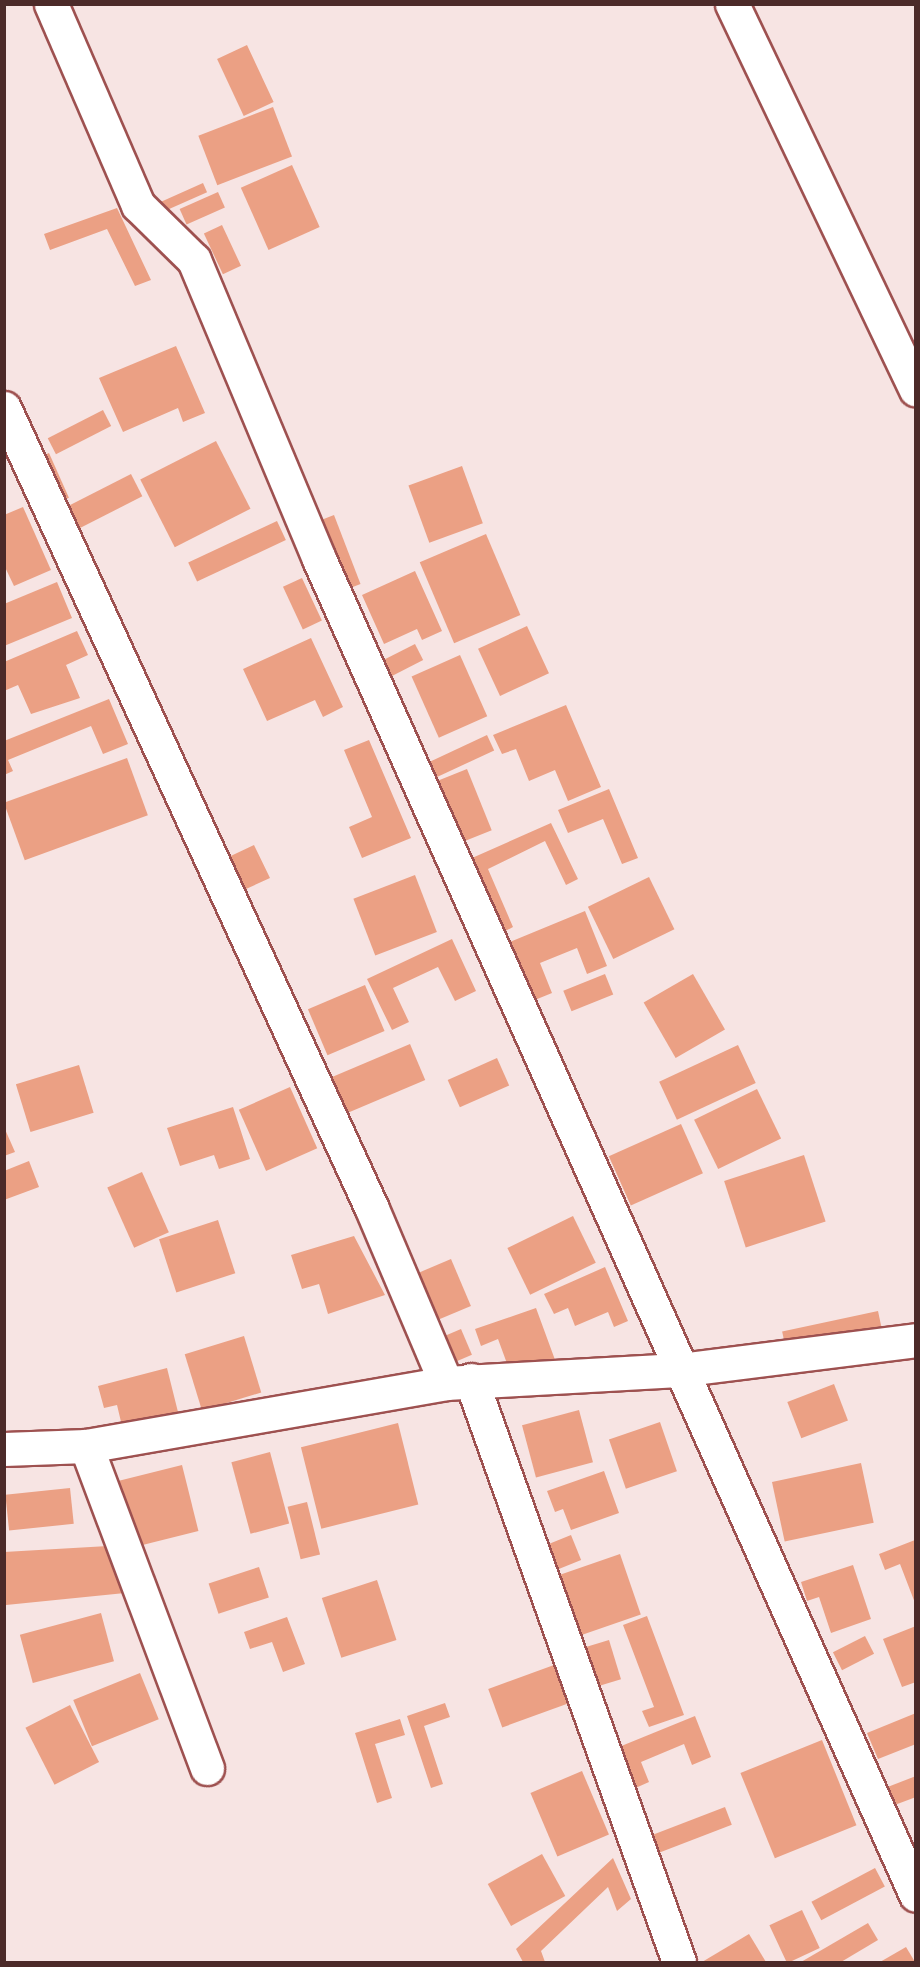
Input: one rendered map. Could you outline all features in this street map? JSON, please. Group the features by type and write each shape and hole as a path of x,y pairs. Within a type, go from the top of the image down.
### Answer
{"street":[{"path":"51,4 138,205 194,260 319,559 915,1895"},
{"path":"732,4 915,389"},
{"path":"4,408 372,1209 458,1382 679,1962"},
{"path":"4,1449 86,1446 458,1382 679,1370 915,1340"},
{"path":"86,1446 207,1767"}],"building":[{"path":"247,45 274,102 244,116 217,59"},
{"path":"273,107 292,156 217,185 198,136"},
{"path":"292,165 320,227 268,250 241,188"},
{"path":"203,183 207,192 160,213 155,204"},
{"path":"218,192 225,208 187,225 180,209"},
{"path":"117,208 151,280 135,286 107,229 50,250 44,234"},
{"path":"222,225 241,266 223,274 204,233"},
{"path":"176,346 205,413 183,422 178,408 123,432 99,378"},
{"path":"103,410 111,426 56,454 48,438"},
{"path":"216,441 251,509 175,547 140,480"},
{"path":"49,453 69,498 50,506 30,462"},
{"path":"462,466 483,523 429,543 408,485"},
{"path":"131,474 142,496 75,531 63,509"},
{"path":"23,507 51,570 14,586 4,565 4,515"},
{"path":"334,515 361,584 340,592 313,523"},
{"path":"277,521 286,540 197,581 188,562"},
{"path":"486,534 520,615 454,643 420,562"},
{"path":"415,571 442,631 422,640 417,629 384,644 362,595"},
{"path":"302,578 322,621 303,629 283,587"},
{"path":"57,582 72,618 4,646 4,604"},
{"path":"527,626 549,673 500,696 478,649"},
{"path":"77,631 88,655 66,665 80,698 31,714 18,685 4,691 4,662"},
{"path":"311,638 343,707 323,717 315,700 267,721 243,669"},
{"path":"415,644 423,660 387,679 378,663"},
{"path":"460,655 487,716 439,738 412,677"},
{"path":"109,699 128,744 103,754 91,726 8,760 13,771 4,775 4,741"},
{"path":"566,705 601,787 568,801 555,770 529,781 516,749 502,754 493,735"},
{"path":"487,735 494,750 434,778 427,763"},
{"path":"369,740 411,838 362,858 349,827 372,817 344,750"},
{"path":"127,758 148,815 25,860 4,803"},
{"path":"467,769 492,830 456,845 431,784"},
{"path":"609,789 638,858 622,864 603,819 568,833 558,810"},
{"path":"551,823 578,879 566,885 545,841 488,869 513,927 494,937 463,862"},
{"path":"254,845 270,878 246,889 267,935 254,940 218,862"},
{"path":"415,875 437,932 375,956 353,899"},
{"path":"649,877 674,929 613,959 588,907"},
{"path":"585,911 607,966 587,974 577,948 540,963 552,993 525,1004 500,946"},
{"path":"452,939 476,991 455,1001 438,967 393,988 409,1022 392,1030 367,979"},
{"path":"605,974 613,994 572,1011 563,991"},
{"path":"693,974 725,1029 676,1058 644,1003"},
{"path":"365,985 385,1031 327,1055 308,1009"},
{"path":"410,1044 425,1080 341,1115 326,1080"},
{"path":"738,1045 756,1083 677,1120 659,1082"},
{"path":"497,1058 509,1085 460,1107 448,1080"},
{"path":"79,1065 94,1113 31,1132 16,1084"},
{"path":"290,1087 317,1148 266,1171 239,1110"},
{"path":"757,1089 781,1138 718,1169 694,1120"},
{"path":"233,1107 250,1159 219,1169 214,1155 180,1166 167,1128"},
{"path":"681,1124 703,1173 631,1205 609,1156"},
{"path":"4,1127 15,1152 4,1156"},
{"path":"804,1155 826,1222 746,1248 724,1181"},
{"path":"29,1161 39,1187 4,1200 4,1171"},
{"path":"142,1172 169,1232 134,1248 107,1187"},
{"path":"573,1216 596,1263 530,1295 507,1248"},
{"path":"218,1220 235,1273 176,1292 159,1239"},
{"path":"354,1236 385,1295 328,1314 319,1284 302,1289 291,1255"},
{"path":"451,1259 471,1306 439,1320 419,1273"},
{"path":"605,1267 628,1321 614,1327 608,1312 575,1326 568,1308 554,1314 544,1294"},
{"path":"536,1308 558,1368 540,1375 535,1360 509,1369 498,1339 481,1346 475,1329"},
{"path":"878,1311 882,1330 786,1350 782,1331"},
{"path":"461,1329 472,1355 453,1363 442,1337"},
{"path":"244,1336 261,1392 202,1411 185,1354"},
{"path":"167,1368 178,1412 122,1426 117,1405 104,1408 98,1386"},
{"path":"834,1384 848,1420 801,1438 787,1402"},
{"path":"579,1410 593,1462 536,1477 522,1425"},
{"path":"660,1422 677,1471 626,1489 609,1440"},
{"path":"398,1423 418,1505 321,1529 301,1447"},
{"path":"270,1452 289,1523 251,1534 231,1462"},
{"path":"861,1463 874,1523 785,1542 772,1482"},
{"path":"182,1465 198,1531 130,1548 113,1482"},
{"path":"604,1471 619,1513 571,1530 563,1509 555,1512 547,1491"},
{"path":"70,1488 74,1524 9,1531 5,1495"},
{"path":"307,1502 320,1554 301,1559 288,1507"},
{"path":"571,1535 581,1560 551,1572 541,1547"},
{"path":"915,1540 915,1603 900,1564 885,1570 879,1554"},
{"path":"108,1546 125,1593 6,1605 4,1552"},
{"path":"620,1554 641,1615 577,1637 556,1576"},
{"path":"853,1565 871,1619 831,1633 819,1597 807,1601 801,1582"},
{"path":"259,1567 269,1597 218,1614 209,1583"},
{"path":"377,1580 396,1640 341,1658 322,1598"},
{"path":"101,1613 114,1661 33,1683 20,1635"},
{"path":"647,1616 684,1715 649,1727 642,1711 654,1707 623,1625"},
{"path":"287,1617 305,1664 283,1672 272,1642 250,1649 244,1632"},
{"path":"916,1626 916,1682 902,1687 883,1639"},
{"path":"865,1636 874,1654 842,1670 833,1652"},
{"path":"609,1640 621,1679 591,1688 579,1649"},
{"path":"554,1665 568,1704 502,1727 488,1689"},
{"path":"140,1673 159,1719 92,1746 73,1700"},
{"path":"445,1703 450,1717 424,1726 443,1784 431,1788 407,1716"},
{"path":"70,1705 99,1762 55,1785 25,1728"},
{"path":"916,1713 916,1744 878,1759 867,1733"},
{"path":"695,1716 711,1757 692,1765 684,1744 641,1762 649,1782 631,1790 614,1749"},
{"path":"400,1719 405,1735 375,1744 392,1798 377,1803 355,1733"},
{"path":"822,1740 856,1825 775,1858 740,1773"},
{"path":"582,1771 609,1835 557,1856 530,1793"},
{"path":"916,1776 916,1797 892,1806 885,1788"},
{"path":"725,1807 732,1825 659,1853 652,1835"},
{"path":"542,1854 565,1896 511,1926 488,1884"},
{"path":"613,1858 631,1899 617,1911 608,1887 541,1951 545,1962 523,1962 516,1949"},
{"path":"875,1868 885,1887 821,1920 811,1902"},
{"path":"802,1910 820,1948 787,1962 769,1925"},
{"path":"868,1923 878,1940 841,1962 801,1962"},
{"path":"749,1934 766,1962 702,1962"},
{"path":"906,1947 915,1962 880,1962"}]}
